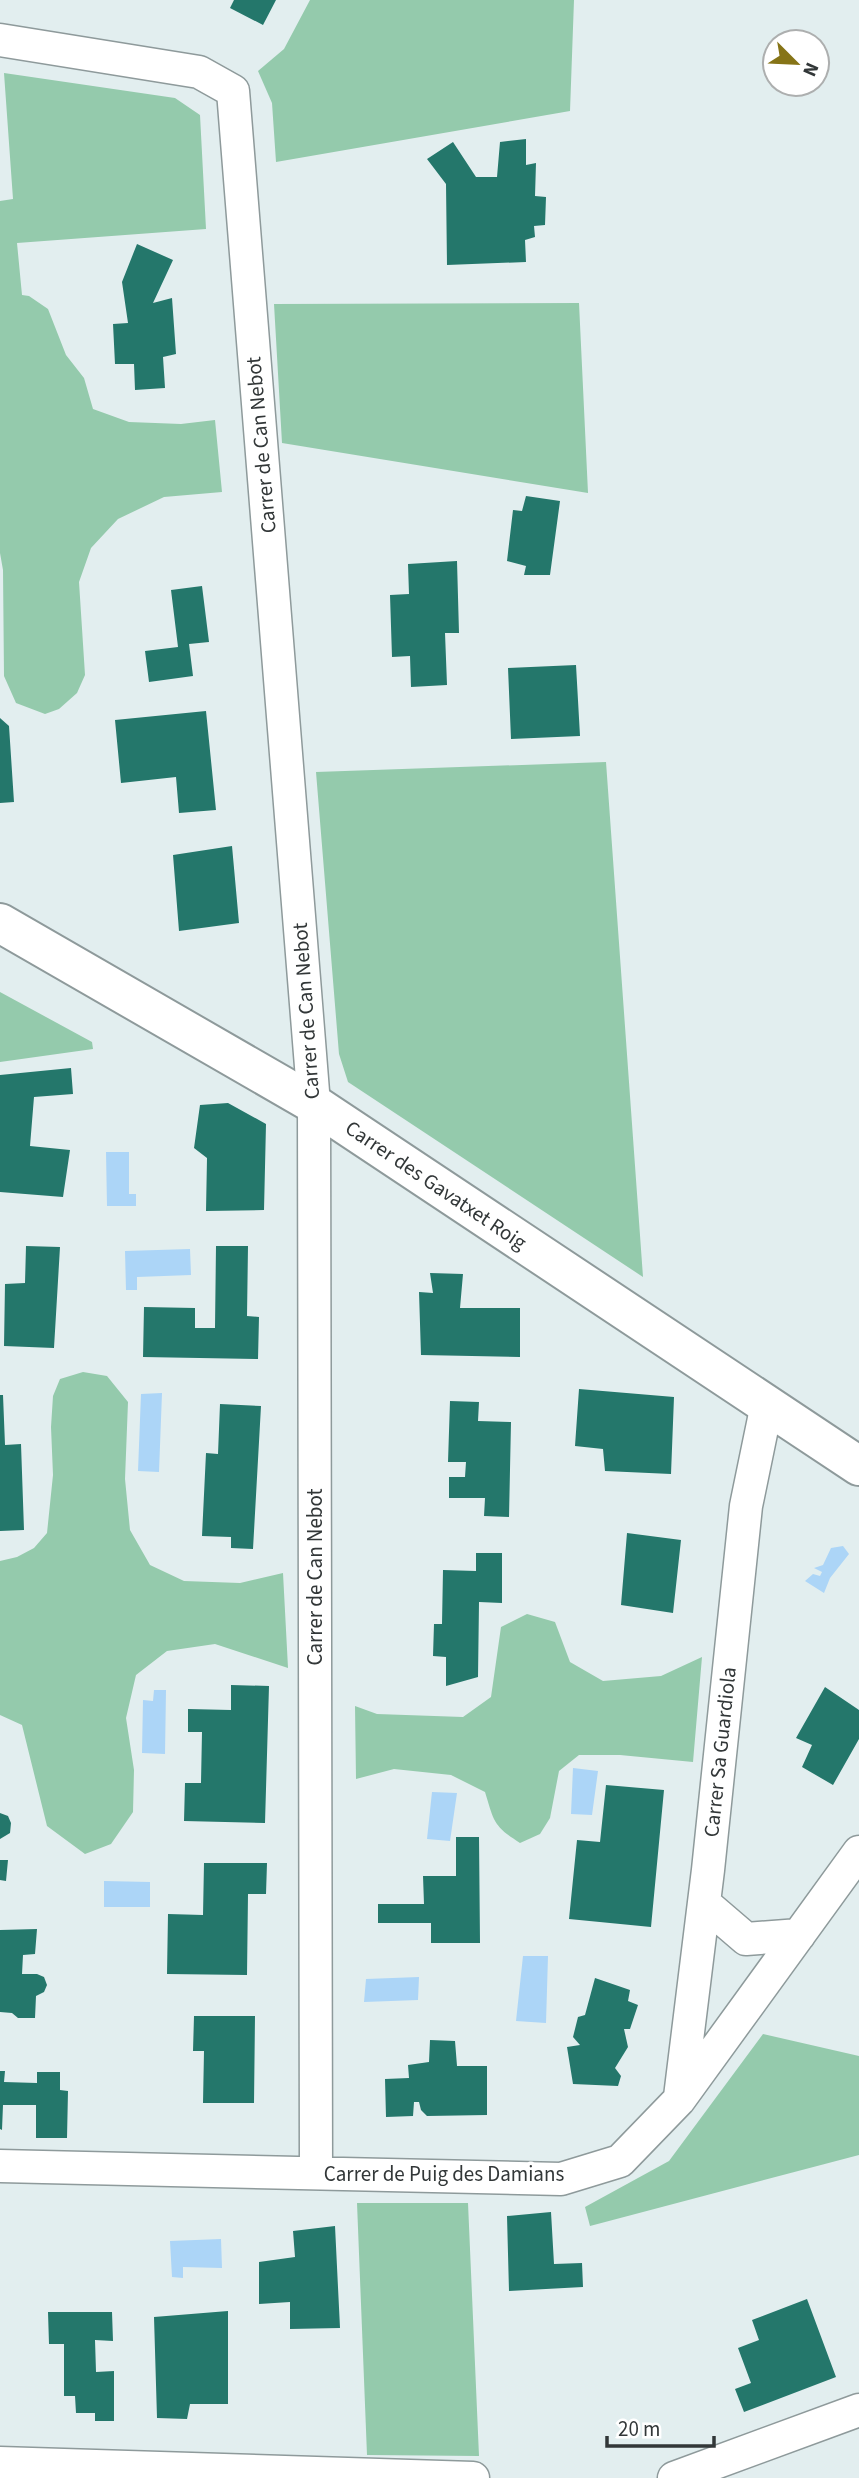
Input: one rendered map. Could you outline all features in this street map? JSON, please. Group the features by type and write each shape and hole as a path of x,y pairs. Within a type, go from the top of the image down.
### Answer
{"street":[{"name":"Carrer de Can Nebot","path":"0,40 199,72 233,91 314,1104 316,2173"},
{"name":"Carrer des Gavatxet Roig","path":"0,923 314,1104 859,1466"},
{"name":"Carrer Sa Guardiola","path":"679,2100 704,1903 746,1506 767,1404"},
{"name":"Carrer de Puig des Damians","path":"0,2166 561,2179 620,2161 679,2100 859,1852"},
{"path":"704,1903 746,1939 799,1935"},
{"path":"674,2478 859,2410"},
{"path":"0,2463 472,2478"}],"green space":[{"path":"310,0 574,0 570,111 276,162 272,103 258,71 284,49"},
{"path":"4,73 175,98 200,115 206,229 17,243 22,295 29,296 48,309 66,355 84,378 93,409 129,422 181,424 215,420 222,492 164,497 118,519 91,548 79,582 85,675 77,693 59,709 45,714 16,703 4,676 3,570 0,553 0,201 13,199"},
{"path":"579,303 588,493 282,443 274,304"},
{"path":"606,762 643,1277 348,1082 339,1054 316,772"},
{"path":"0,992 92,1042 93,1049 0,1062"},
{"path":"83,1372 107,1376 128,1402 125,1479 130,1530 150,1565 184,1581 240,1583 283,1573 288,1668 215,1644 167,1651 136,1675 126,1718 134,1770 133,1812 111,1844 85,1854 47,1826 22,1725 0,1715 0,1561 17,1557 34,1548 47,1533 53,1475 53,1396 60,1379"},
{"path":"527,1614 555,1622 570,1662 603,1681 661,1676 702,1657 693,1762 620,1755 579,1755 559,1771 550,1818 540,1834 520,1843 499,1827 485,1792 451,1775 394,1769 356,1779 355,1706 377,1714 463,1717 491,1697 501,1627"},
{"path":"763,2034 859,2056 859,2155 590,2226 585,2207 669,2161"},
{"path":"357,2203 468,2203 479,2456 367,2455"}],"water":[{"path":"106,1152 129,1152 129,1194 136,1194 136,1206 107,1206"},
{"path":"190,1249 191,1275 137,1277 137,1290 126,1290 125,1251"},
{"path":"162,1393 159,1472 138,1471 141,1394"},
{"path":"843,1546 849,1554 830,1578 824,1593 805,1581 813,1574 820,1576 822,1572 814,1568 823,1565 831,1548"},
{"path":"154,1690 166,1690 165,1754 142,1753 143,1700 153,1701"},
{"path":"573,1768 598,1771 592,1815 571,1814"},
{"path":"432,1792 457,1793 450,1841 427,1839"},
{"path":"104,1881 150,1882 150,1907 104,1907"},
{"path":"523,1956 548,1956 546,2023 516,2021"},
{"path":"419,1977 418,2000 364,2002 366,1979"},
{"path":"221,2239 222,2268 183,2267 183,2278 172,2277 170,2241"}],"building":[{"path":"234,0 276,0 263,25 230,8"},
{"path":"526,139 526,165 536,163 535,196 546,197 545,225 534,226 535,237 525,240 526,262 447,265 446,184 427,159 453,142 476,177 497,177 500,142"},
{"path":"137,244 173,260 153,303 172,298 176,354 163,357 165,388 135,390 134,364 115,364 113,324 128,323 122,282"},
{"path":"526,496 560,501 550,575 524,575 526,566 507,561 513,510 522,511"},
{"path":"457,561 459,633 445,633 447,685 411,687 410,656 392,657 390,595 409,594 408,564"},
{"path":"202,586 209,642 189,644 193,676 149,682 145,651 178,647 171,590"},
{"path":"576,665 580,736 511,739 508,668"},
{"path":"206,711 216,810 179,813 176,777 121,783 115,720"},
{"path":"0,718 9,726 14,802 0,803"},
{"path":"232,846 239,923 179,931 173,855"},
{"path":"71,1068 73,1094 34,1097 30,1146 70,1150 63,1197 0,1192 0,1075"},
{"path":"228,1103 266,1124 264,1210 206,1211 207,1158 194,1148 200,1105"},
{"path":"26,1246 60,1247 54,1348 4,1346 5,1284 25,1283"},
{"path":"216,1246 248,1246 247,1316 259,1317 258,1359 143,1357 144,1307 195,1308 195,1328 215,1328"},
{"path":"430,1273 463,1274 460,1308 520,1308 520,1357 421,1355 419,1292 433,1293"},
{"path":"579,1389 674,1397 671,1474 605,1471 603,1449 575,1446"},
{"path":"0,1395 3,1395 5,1445 21,1444 24,1530 0,1531"},
{"path":"450,1401 479,1402 478,1421 511,1422 509,1517 484,1516 485,1498 449,1498 449,1477 465,1477 466,1462 448,1462"},
{"path":"220,1404 261,1406 253,1549 231,1548 231,1537 202,1536 206,1453 218,1454"},
{"path":"627,1533 681,1540 673,1613 621,1605"},
{"path":"476,1553 502,1553 502,1603 479,1602 478,1677 446,1686 446,1657 433,1656 434,1624 442,1624 443,1570 476,1571"},
{"path":"231,1685 269,1686 265,1823 184,1821 185,1783 201,1783 202,1732 188,1732 188,1709 231,1710"},
{"path":"825,1687 859,1710 859,1739 833,1785 802,1767 812,1745 796,1738"},
{"path":"606,1785 664,1790 651,1927 569,1919 577,1840 600,1842"},
{"path":"0,1813 8,1816 11,1823 10,1833 0,1839"},
{"path":"456,1837 479,1837 480,1943 431,1943 431,1923 378,1923 378,1904 424,1904 423,1876 456,1876"},
{"path":"0,1860 8,1860 6,1881 0,1880"},
{"path":"204,1863 267,1863 266,1894 248,1894 247,1975 167,1974 168,1914 203,1915"},
{"path":"37,1929 35,1954 23,1955 22,1974 44,1977 47,1985 44,1992 36,1996 35,2018 18,2018 12,2013 0,2012 0,1930"},
{"path":"595,1978 630,1990 628,2001 638,2005 630,2029 624,2029 628,2047 615,2068 621,2076 618,2086 573,2084 567,2047 580,2045 573,2037 578,2017 585,2015"},
{"path":"194,2016 255,2016 254,2103 203,2103 204,2051 193,2051"},
{"path":"430,2040 455,2041 457,2066 487,2066 487,2115 427,2116 421,2110 419,2102 414,2102 413,2116 386,2117 385,2079 409,2078 408,2065 429,2062"},
{"path":"0,2071 5,2071 4,2082 37,2083 37,2072 60,2072 60,2090 68,2091 67,2138 36,2138 36,2105 3,2105 2,2130 0,2129"},
{"path":"551,2212 554,2264 582,2263 583,2287 509,2291 507,2216"},
{"path":"335,2226 340,2328 290,2329 290,2302 259,2304 259,2262 295,2257 293,2231"},
{"path":"807,2299 836,2377 744,2412 735,2389 751,2383 738,2348 759,2340 752,2320"},
{"path":"228,2311 228,2404 190,2404 187,2419 157,2418 154,2317"},
{"path":"48,2312 112,2312 113,2341 95,2340 96,2372 114,2371 114,2421 95,2421 95,2413 76,2413 75,2396 64,2396 64,2344 49,2344"}]}
